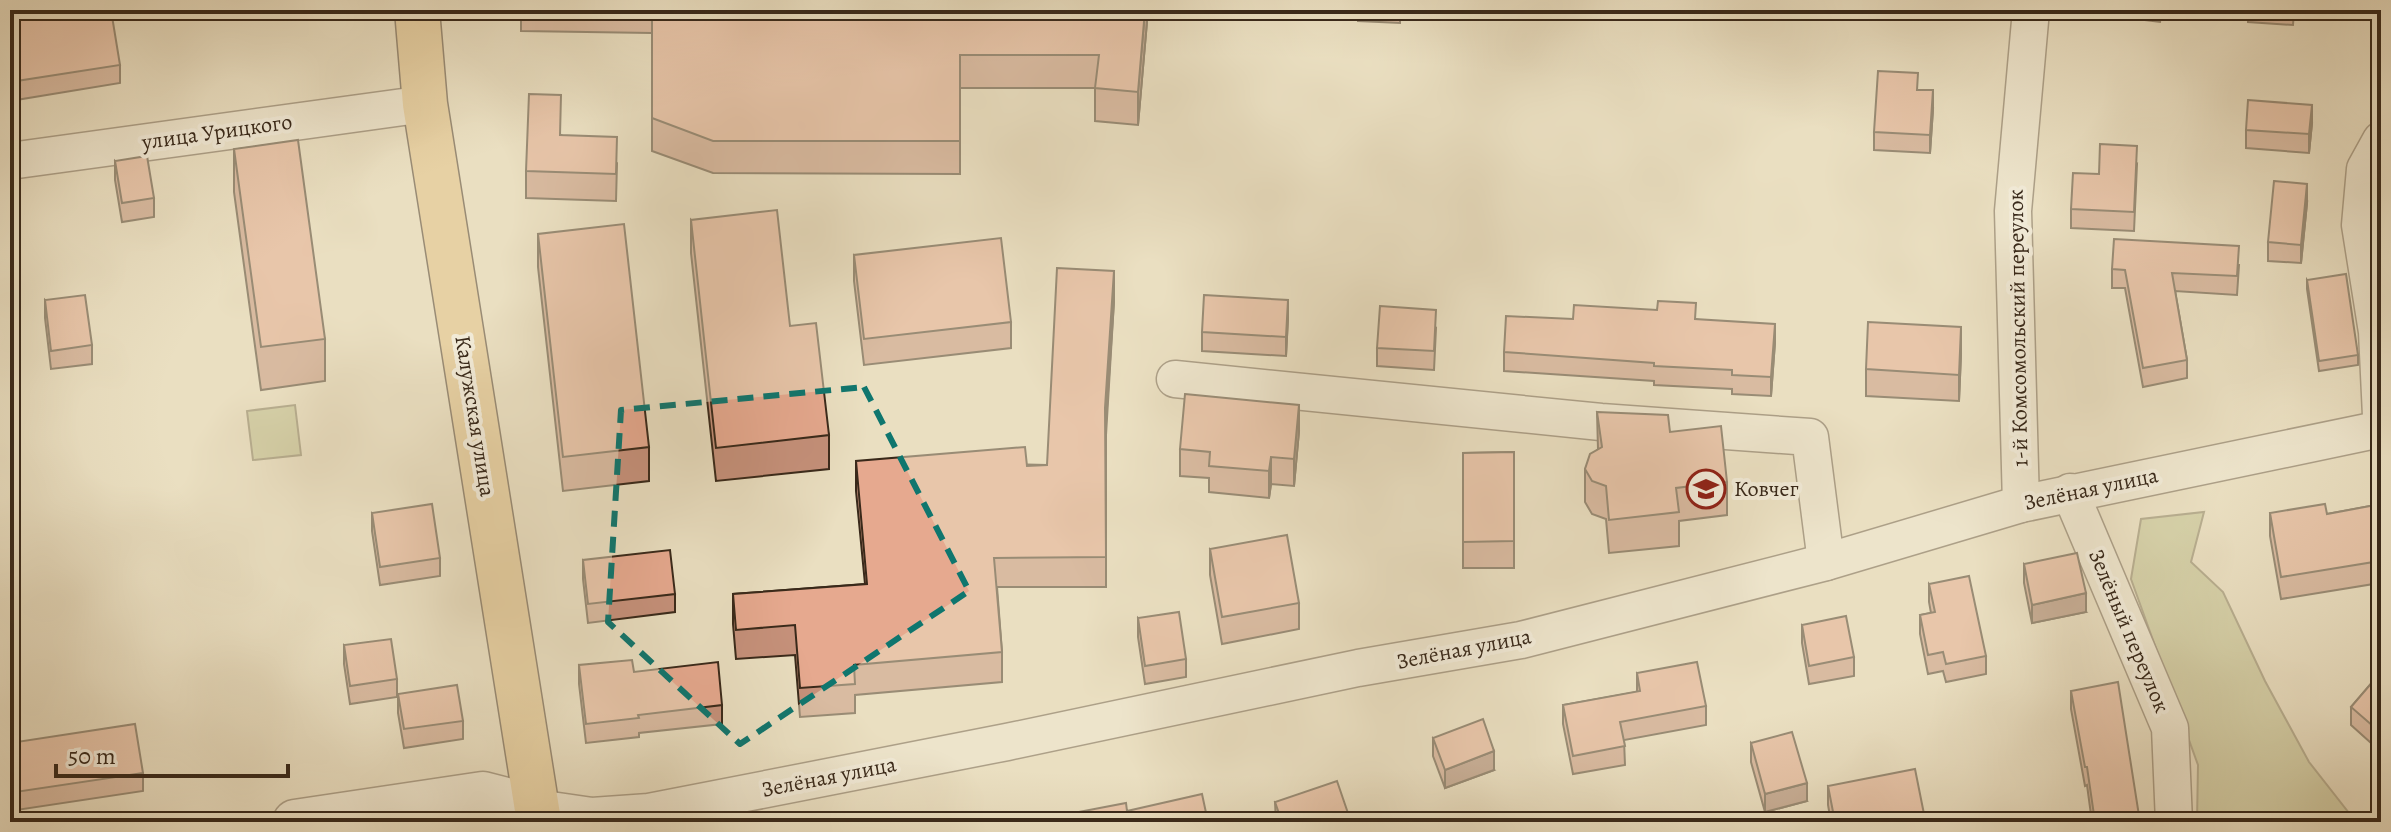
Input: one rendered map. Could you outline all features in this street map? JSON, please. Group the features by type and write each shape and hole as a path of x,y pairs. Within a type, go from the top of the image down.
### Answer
{"main road":[{"name":"Калужская улица","path":"417,10 425,104 538,815"}],"street":[{"name":"1-й Комсомольский переулок","path":"2021,504 2013,211 2031,10"},
{"name":"улица Урицкого","path":"10,161 425,104"},
{"path":"2381,140 2365,169 2360,225 2377,332 2381,416"},
{"path":"1175,379 1601,422 1810,437 1826,562"},
{"name":"Зелёная улица","path":"538,815 592,816 649,812 992,745 1358,668 1521,640 1826,562 2021,504 2381,429"},
{"name":"Зелёный переулок","path":"2070,492 2170,728 2174,822"},
{"path":"295,822 483,794 538,815"}],"highlighted area":[{"path":"864,387 969,591 740,744 608,622 621,410"}],"green space":[{"path":"295,405 301,455 253,460 247,411"},
{"path":"2204,512 2191,562 2223,592 2265,681 2309,762 2356,822 2197,822 2198,765 2131,579 2141,519"}],"building":[{"path":"10,10 111,10 120,65 10,82"},
{"path":"652,10 1145,10 1138,92 1095,88 1099,55 960,55 960,141 713,141 652,118"},
{"path":"1878,71 1918,73 1917,90 1933,90 1930,135 1874,132"},
{"path":"529,94 561,95 560,135 617,137 616,174 526,171"},
{"path":"2248,100 2312,105 2309,134 2246,130"},
{"path":"298,140 325,339 261,347 234,149"},
{"path":"2100,144 2137,146 2134,212 2071,209 2073,173 2099,174"},
{"path":"147,156 154,198 122,203 115,161"},
{"path":"2274,181 2307,184 2301,245 2268,242"},
{"path":"777,210 790,326 816,323 829,435 716,448 691,220"},
{"path":"624,224 649,447 563,457 538,234"},
{"path":"1001,238 1011,322 864,339 854,255"},
{"path":"2114,239 2239,246 2237,276 2172,273 2187,360 2143,368 2125,270 2112,269"},
{"path":"1057,268 1114,271 1105,408 1106,557 994,558 1002,652 854,665 855,684 800,688 795,625 736,630 733,594 867,584 856,461 1025,447 1027,466 1047,465"},
{"path":"2346,274 2358,355 2319,361 2307,280"},
{"path":"85,295 92,345 51,351 45,300"},
{"path":"1204,295 1288,300 1286,337 1202,332"},
{"path":"1658,301 1696,303 1695,319 1775,324 1771,377 1732,375 1732,370 1504,352 1506,316 1573,319 1574,305 1657,310"},
{"path":"1380,306 1436,310 1434,351 1377,348"},
{"path":"1868,322 1961,327 1959,375 1866,369"},
{"path":"1185,394 1299,405 1294,459 1271,457 1269,471 1209,466 1210,452 1180,449"},
{"path":"1597,412 1668,415 1670,432 1721,426 1727,482 1676,488 1679,512 1609,520 1606,486 1592,481 1585,469 1590,454 1602,447"},
{"path":"1514,452 1514,541 1463,542 1463,453"},
{"path":"432,504 440,558 380,567 372,513"},
{"path":"2325,504 2327,514 2381,504 2381,565 2380,561 2281,577 2270,513"},
{"path":"1287,535 1299,603 1222,617 1210,549"},
{"path":"670,550 675,594 588,604 583,560"},
{"path":"2077,553 2086,593 2032,605 2024,564"},
{"path":"1969,576 1986,656 1946,664 1943,652 1928,655 1920,615 1935,612 1929,584"},
{"path":"1179,612 1186,659 1145,666 1138,618"},
{"path":"1846,616 1854,657 1809,666 1802,625"},
{"path":"391,639 397,679 350,686 344,645"},
{"path":"632,660 634,672 718,662 722,705 586,724 579,665"},
{"path":"1697,662 1706,706 1620,722 1625,746 1573,756 1563,705 1640,691 1637,673"},
{"path":"2381,672 2381,733 2351,707"},
{"path":"2118,682 2140,822 2095,822 2071,691"},
{"path":"457,685 463,721 404,729 398,694"},
{"path":"1483,719 1494,751 1445,770 1433,738"},
{"path":"135,724 143,773 15,792 16,797 10,798 10,743"},
{"path":"1792,732 1807,783 1765,794 1751,743"},
{"path":"1915,769 1924,814 1881,822 1835,822 1828,786"},
{"path":"1337,781 1351,822 1282,822 1275,802"},
{"path":"1202,794 1208,822 1069,822 1068,814 1126,803 1127,811"}],"place":[{"name":"Ковчег","path":"1706,489"}]}
